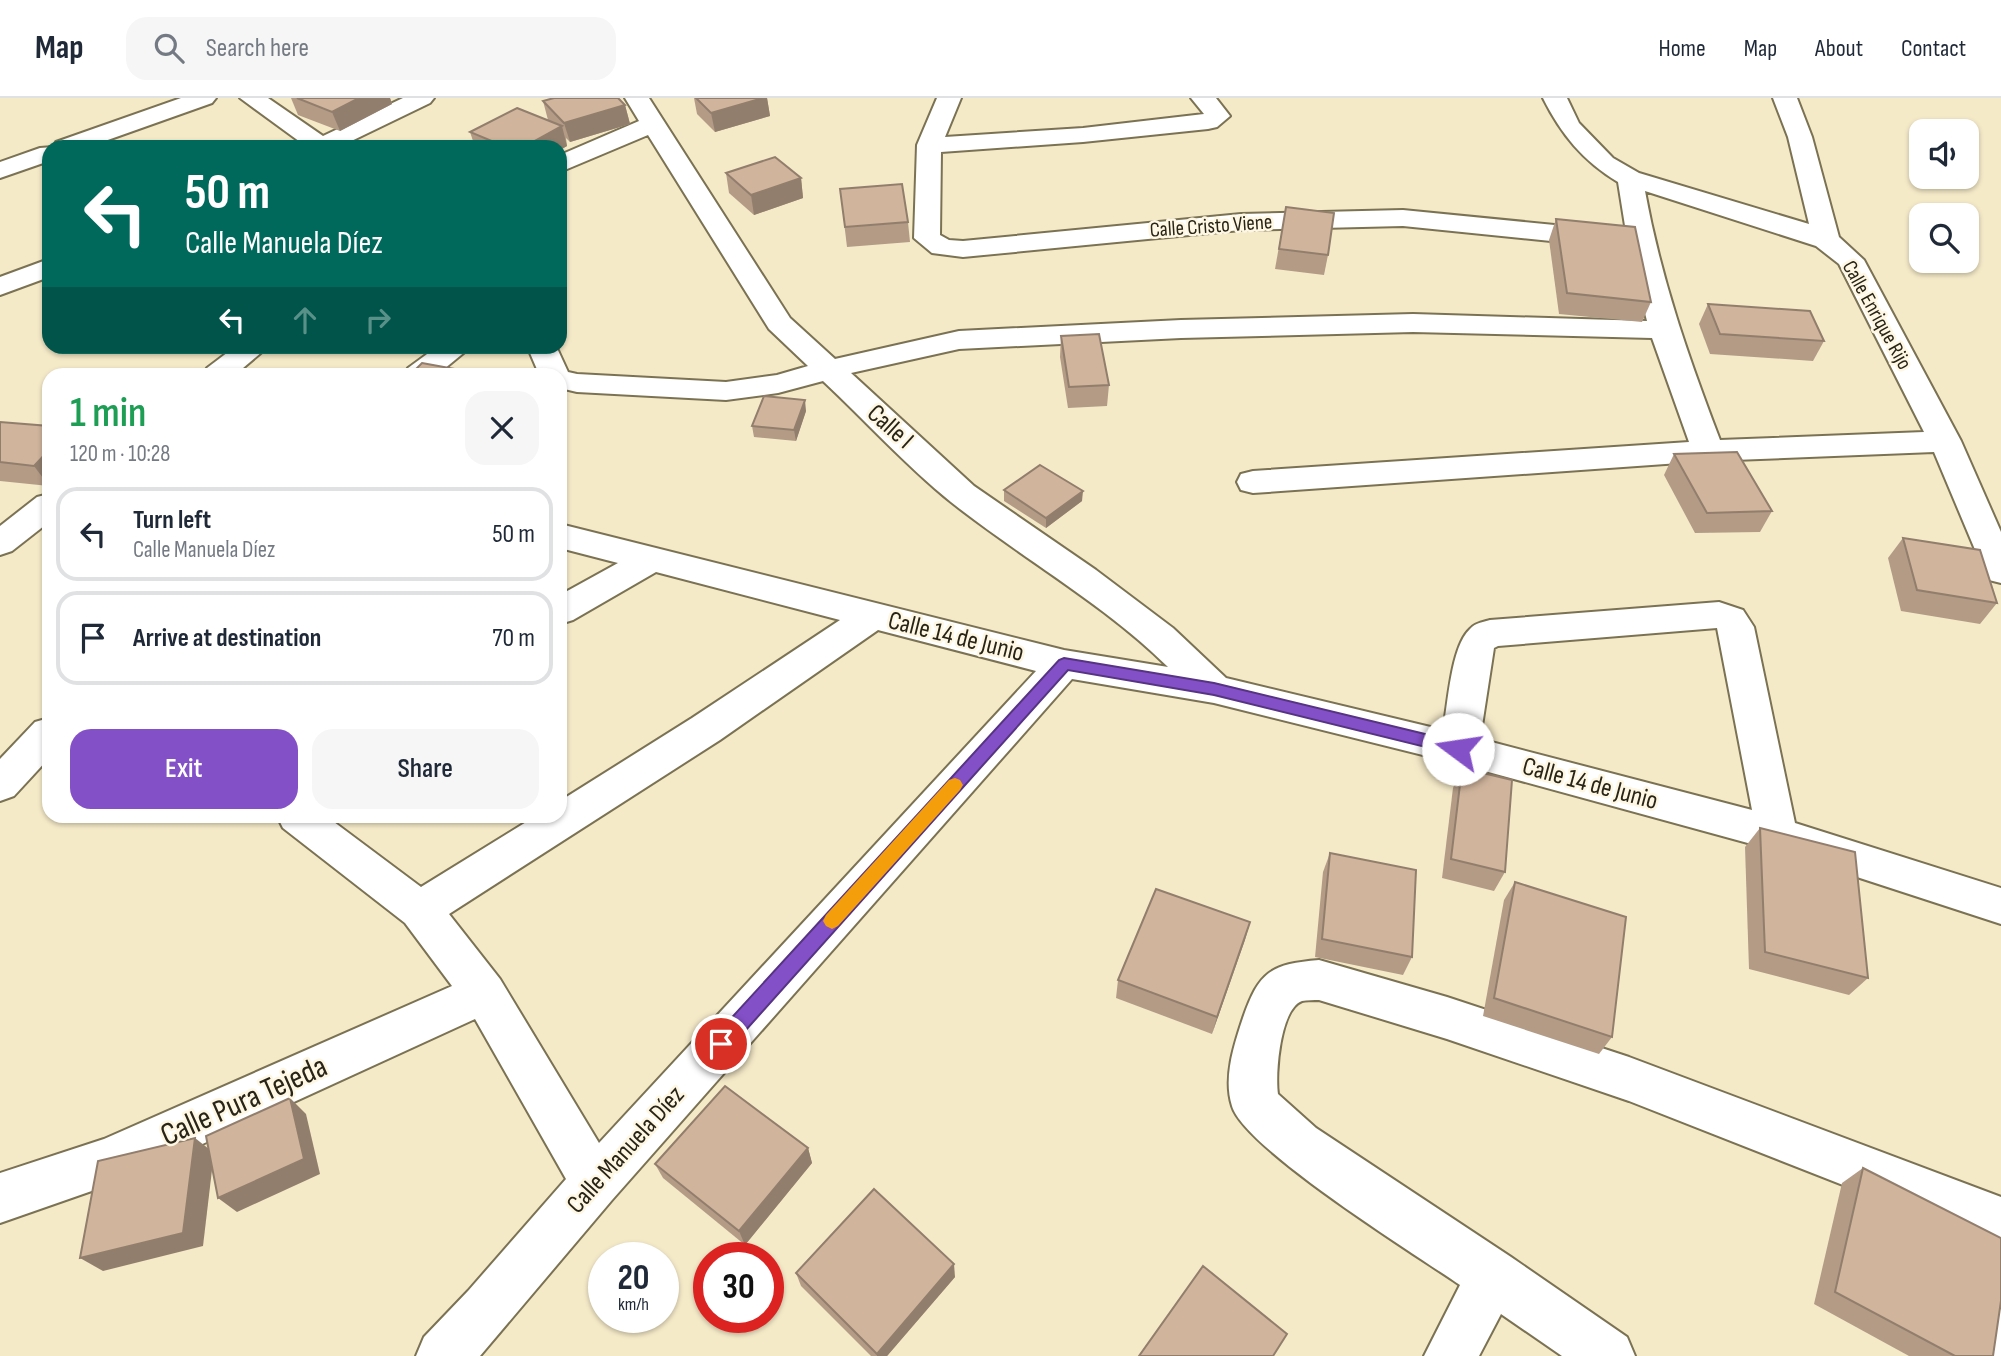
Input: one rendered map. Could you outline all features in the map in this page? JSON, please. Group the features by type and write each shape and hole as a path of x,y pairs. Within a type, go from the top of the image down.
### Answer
{"street":[{"path":"85,140 204,98"},
{"path":"252,98 312,140"},
{"path":"336,140 422,98"},
{"name":"Calle Cristo Viene","path":"949,98 929,145 927,238 942,247 963,249 1241,222 1403,218 1641,242"},
{"path":"929,145 1083,135 1208,122 1218,116 1203,98"},
{"name":"Calle Enrique Rijo","path":"1555,98 1569,126 1604,163 1630,178 1794,228 1826,240 1850,260 1945,441 2001,571"},
{"path":"1785,98 1800,137 1826,240"},
{"path":"567,160 645,111"},
{"name":"Calle I","path":"645,111 779,323 962,494 1138,620 1214,689"},
{"path":"0,170 42,155"},
{"path":"1630,178 1641,242 1664,330 1708,451"},
{"path":"0,288 42,270"},
{"path":"567,381 726,391 778,384 888,354 959,340 1181,329 1413,323 1664,330"},
{"path":"226,368 245,354"},
{"path":"427,368 447,354"},
{"path":"1254,482 1708,451 1945,441"},
{"path":"0,543 42,510"},
{"name":"Calle 14 de Junio","path":"567,538 1064,664 1214,689 1458,749 1777,834 2001,906"},
{"path":"567,607 652,559"},
{"path":"1458,749 1476,648 1481,639 1490,633 1719,615 1731,619 1736,627 1777,834"},
{"path":"567,817 706,729 873,617"},
{"name":"Calle Manuela Díez","path":"443,1356 1064,664"},
{"path":"0,785 42,740"},
{"path":"306,823 420,910 484,993 595,1184"},
{"path":"420,910 557,823"},
{"path":"1608,1356 1299,1145 1255,1105 1252,1075 1259,1038 1273,997 1292,982 1319,980 1447,1018 1629,1079 2001,1222"},
{"name":"Calle Pura Tejeda","path":"0,1198 109,1163 484,993"},
{"path":"1451,1356 1493,1276"},
{"path":"1995,1356 2001,1336"}],"building":[{"path":"297,98 359,98 332,112"},
{"path":"554,98 618,98 625,105 564,123 543,101"},
{"path":"696,98 763,98 711,113"},
{"path":"517,108 562,126 537,140 489,140 470,132"},
{"path":"775,157 801,178 751,195 726,173"},
{"path":"902,184 908,222 845,227 840,189"},
{"path":"1286,207 1334,213 1328,255 1279,249"},
{"path":"1556,219 1635,227 1651,302 1567,293"},
{"path":"1708,304 1810,311 1824,341 1720,334"},
{"path":"1099,334 1109,385 1069,387 1061,336"},
{"path":"422,363 449,368 417,368"},
{"path":"764,396 805,400 794,430 752,426"},
{"path":"0,422 42,425 42,457 34,466 0,462"},
{"path":"1737,452 1772,511 1707,513 1674,454"},
{"path":"1040,465 1083,491 1046,518 1004,490"},
{"path":"1903,538 1980,550 1997,603 1917,590"},
{"path":"1462,768 1512,780 1505,872 1451,859"},
{"path":"1760,828 1855,852 1868,978 1765,952"},
{"path":"1330,853 1416,870 1412,957 1322,939"},
{"path":"1515,882 1626,917 1612,1037 1494,998"},
{"path":"1156,889 1250,922 1217,1017 1118,980"},
{"path":"725,1086 808,1148 739,1231 655,1164"},
{"path":"290,1098 304,1159 218,1198 206,1136"},
{"path":"195,1138 183,1233 80,1258 98,1161"},
{"path":"1863,1168 2001,1238 2001,1301 1993,1356 1955,1356 1835,1292"},
{"path":"874,1189 954,1264 877,1354 796,1273"},
{"path":"1203,1266 1287,1334 1273,1356 1139,1356"}],"slow traffic":[{"path":"832,921 955,785"}],"route":[{"path":"721,1044 1064,664 1214,689 1458,749"}]}
